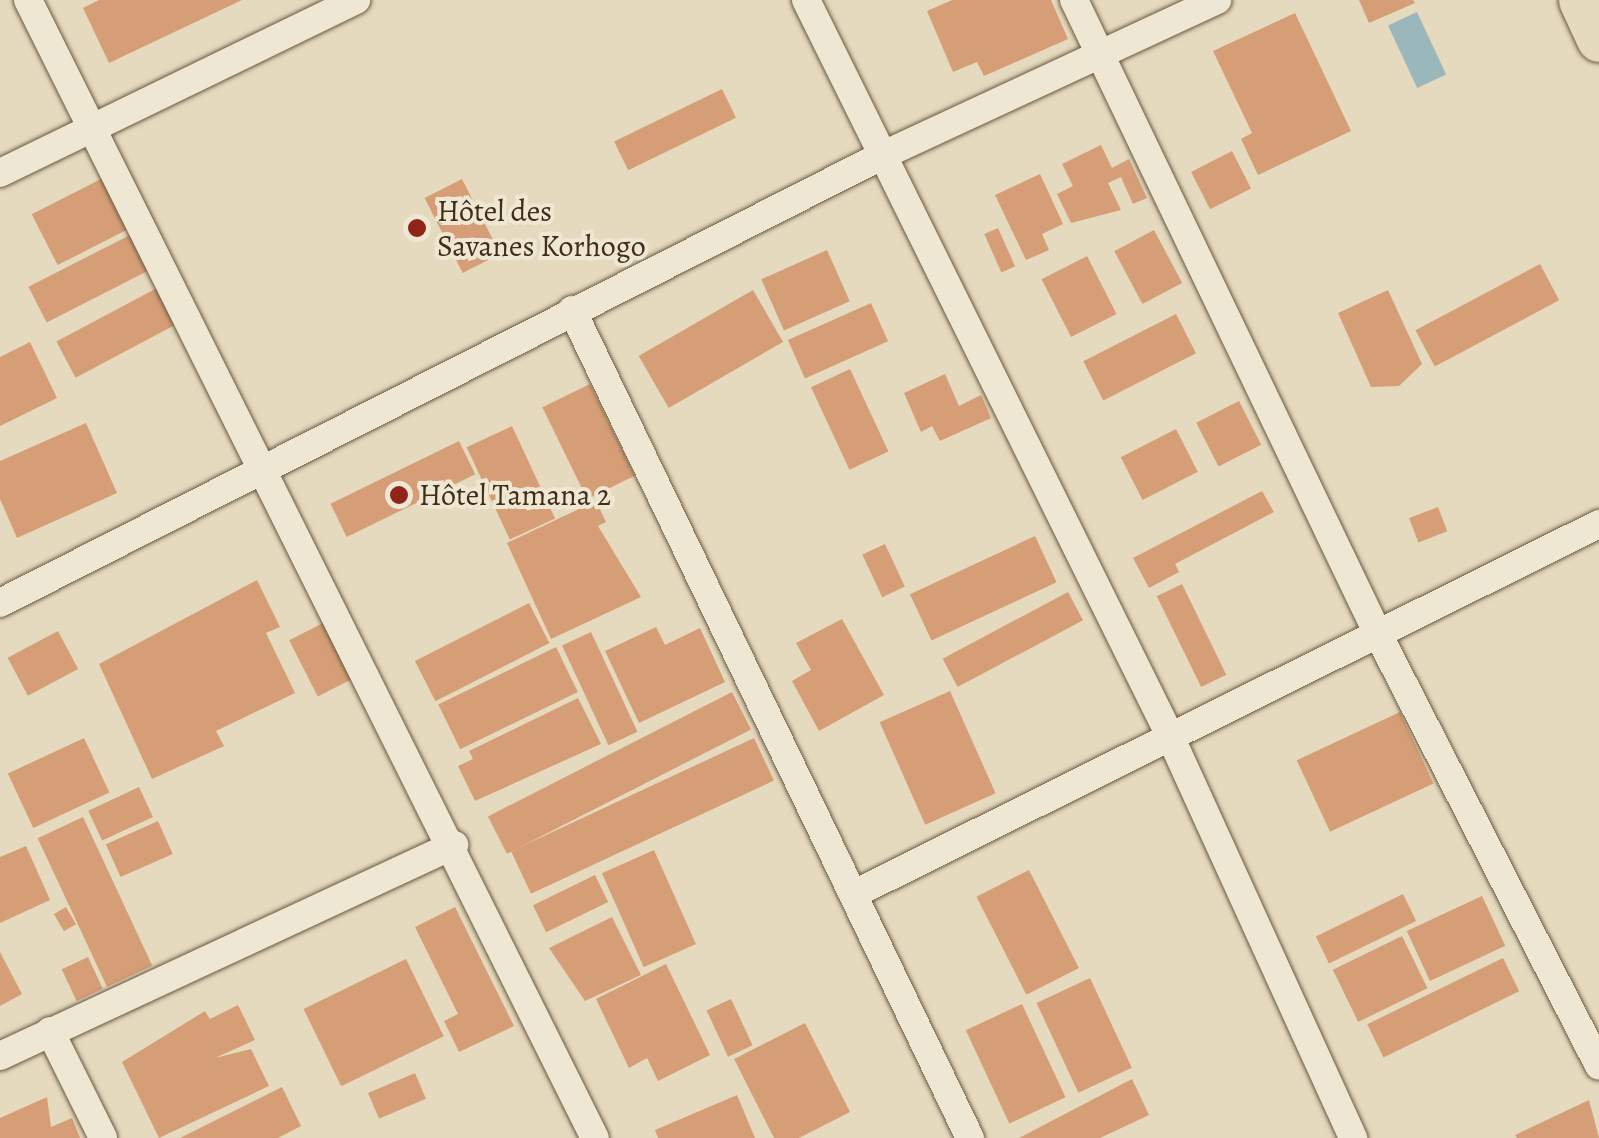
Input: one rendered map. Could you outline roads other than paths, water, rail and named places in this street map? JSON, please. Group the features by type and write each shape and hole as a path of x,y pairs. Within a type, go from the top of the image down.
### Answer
{"main road":[{"path":"1581,0 1599,39"}],"street":[{"path":"28,0 260,472 454,845 595,1138"},
{"path":"0,173 356,0"},
{"path":"806,0 879,157 1170,736 1353,1138"},
{"path":"1074,0 1377,632 1599,1065"},
{"path":"0,603 879,157 1217,0"},
{"path":"572,310 856,893 970,1138"},
{"path":"856,893 1599,524"},
{"path":"0,1056 454,845"},
{"path":"50,1031 103,1138"}],"water":[{"path":"1417,12 1446,75 1417,88 1388,26"}],"place":[{"name":"Hôtel des Savanes Korhogo","path":"417,228"},
{"name":"Hôtel Tamana 2","path":"399,495"}]}
